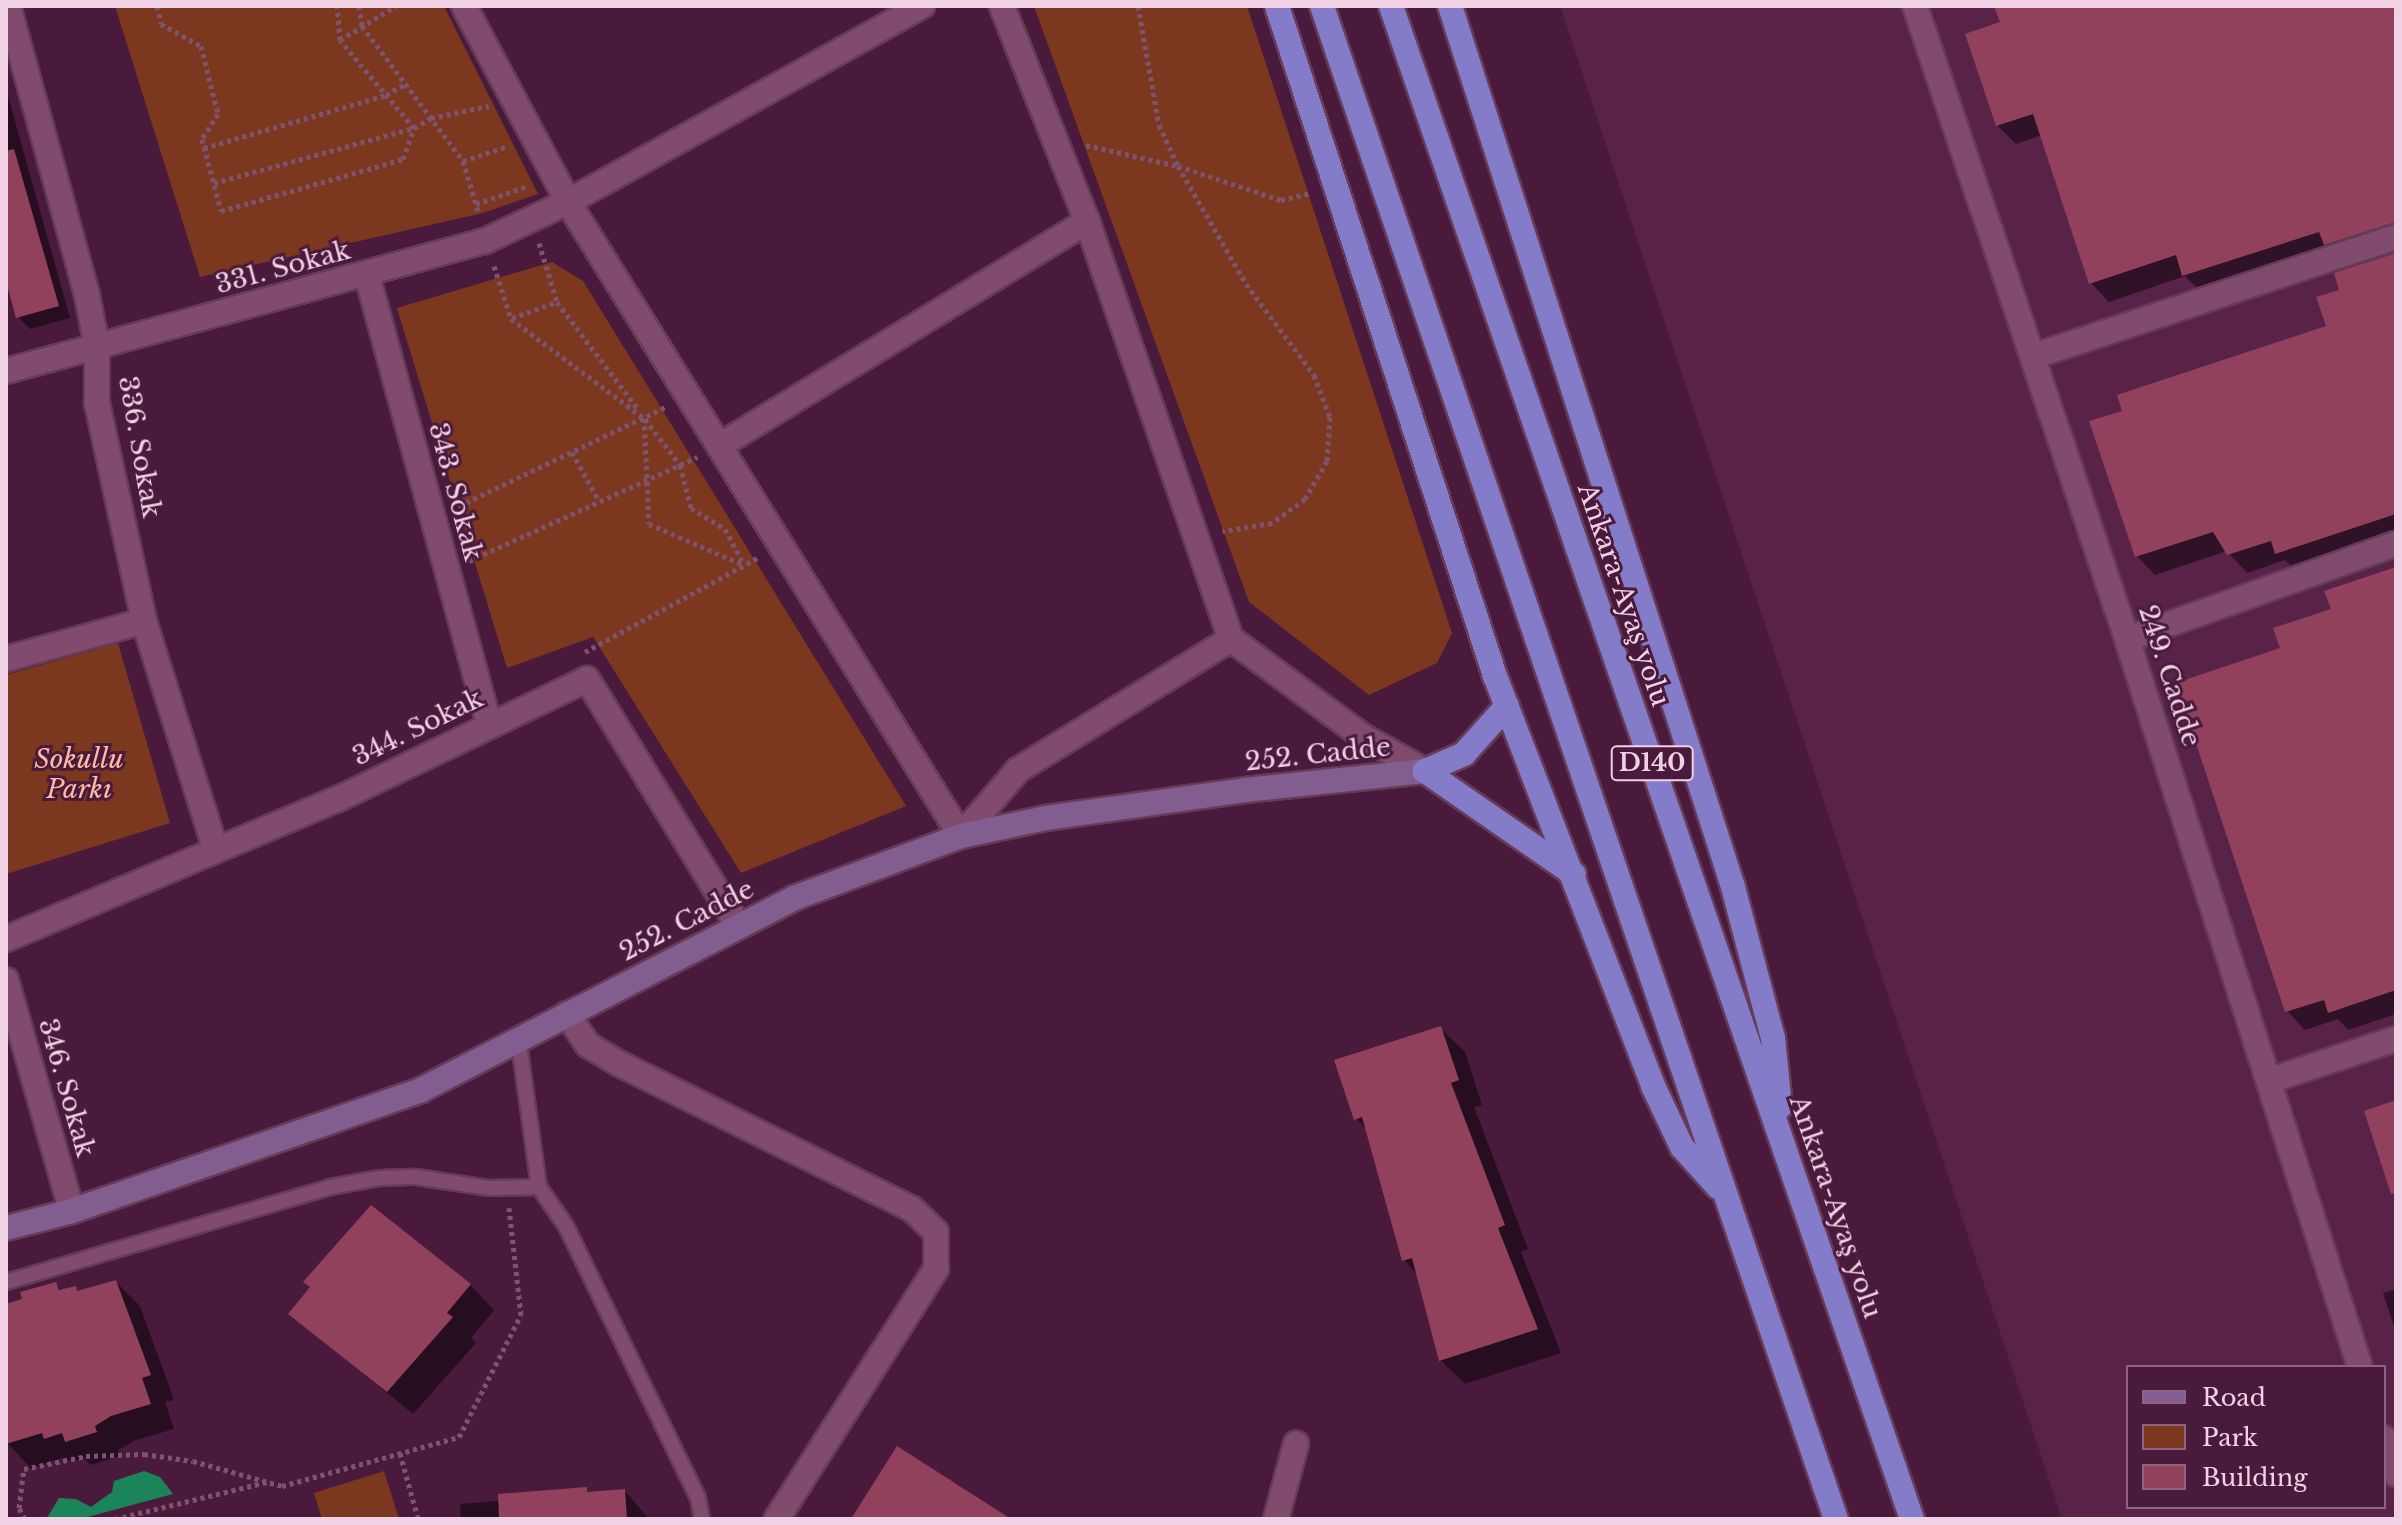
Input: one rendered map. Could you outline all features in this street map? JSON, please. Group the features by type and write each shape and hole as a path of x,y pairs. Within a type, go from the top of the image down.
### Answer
{"highway":[{"path":"1277,6 1507,706 1653,1086 1682,1147 1722,1191"},
{"name":"D140","path":"1322,6 1722,1191 1836,1519"},
{"name":"Ankara-Ayaş yolu","path":"1391,6 1912,1519"},
{"path":"1450,6 1733,887 1773,1038 1780,1134"},
{"path":"1425,771 1464,754 1507,706"},
{"path":"1425,771 1574,874"}],"main road":[{"name":"252. Cadde","path":"6,1228 72,1211 408,1095 519,1043 567,1014 806,893 961,836 1046,818 1245,790 1425,771"}],"street":[{"name":"336. Sokak","path":"8,6 87,295 97,347 97,403 144,621 215,848"},
{"path":"464,6 568,202 961,836 1018,770 1231,639"},
{"name":"331. Sokak","path":"6,371 485,241 568,202 922,6"},
{"path":"1002,6 1087,221 1231,639 1362,736 1425,771"},
{"name":"249. Cadde","path":"1915,6 2127,639 2271,1080 2359,1365"},
{"path":"719,446 1087,221"},
{"path":"2034,356 2396,237"},
{"name":"343. Sokak","path":"367,275 489,725"},
{"path":"2127,639 2396,544"},
{"path":"6,659 144,621"},
{"name":"344. Sokak","path":"6,939 215,848 338,799 587,679 738,925"},
{"name":"346. Sokak","path":"6,980 72,1211"},
{"path":"567,1014 588,1045 620,1064 912,1209 936,1232 936,1269 777,1519"},
{"path":"2271,1080 2396,1039"},
{"path":"1276,1519 1296,1444"},
{"path":"2386,1444 2396,1474"}],"lane":[{"path":"519,1043 539,1187 566,1226 698,1498 702,1519"},
{"path":"6,1282 355,1183 416,1177 506,1187 539,1187"}],"path":[{"path":"157,6 161,24 201,46 218,114 202,139 221,211 403,159 414,128"},
{"path":"337,6 340,40 414,128"},
{"path":"359,6 362,26 463,161 511,319 644,418"},
{"path":"340,40 396,6"},
{"path":"1138,6 1148,82 1159,125 1178,166 1246,284 1314,375 1325,395 1331,439 1319,481 1290,513 1252,530 1232,532 1191,524"},
{"path":"204,148 386,95 405,84"},
{"path":"214,183 414,128 431,118 491,105 500,118"},
{"path":"463,161 534,137"},
{"path":"1054,137 1178,166 1281,200 1335,187"},
{"path":"476,204 555,177"},
{"path":"532,219 557,302 680,465 691,508 725,529 744,565"},
{"path":"511,319 557,302"},
{"path":"433,518 689,396"},
{"path":"644,418 649,524 744,565"},
{"path":"447,571 719,446"},
{"path":"572,452 599,501"},
{"path":"580,655 781,545"},
{"path":"25,1519 19,1508 24,1469 86,1456 144,1454 193,1461 282,1486 459,1437 521,1315 506,1187"},
{"path":"400,1453 418,1519"},
{"path":"115,1519 268,1482"}],"shaded area":[{"path":"1560,6 2396,6 2396,1519 2062,1519"},
{"path":"144,1471 160,1477 173,1494 80,1519 47,1518 59,1498 76,1499 91,1507 112,1492 114,1481"}],"green space":[{"path":"115,6 444,6 538,194 483,213 200,277"},
{"path":"1034,6 1247,6 1452,633 1437,663 1369,695 1249,602"},
{"path":"552,262 583,281 906,806 741,873 593,637 507,668 397,308"},
{"name":"Sokullu Parkı","path":"118,643 170,823 6,874 6,675"},
{"path":"384,1471 399,1519 322,1519 314,1493"}],"building":[{"path":"1994,6 2396,6 2396,222 2324,245 2319,232 2182,276 2176,255 2089,284 2033,114 1996,126 1965,34 2000,22"},
{"path":"14,149 59,306 16,318 6,281 6,151"},
{"path":"2396,253 2396,514 2275,554 2271,541 2227,555 2213,532 2135,557 2089,421 2122,411 2117,395 2326,326 2316,297 2339,290 2334,273"},
{"path":"2396,567 2396,990 2328,1013 2324,1000 2285,1012 2176,683 2280,648 2273,628 2331,609 2324,591"},
{"path":"1441,1026 1459,1080 1451,1083 1505,1225 1498,1228 1538,1329 1439,1361 1412,1258 1402,1261 1362,1117 1354,1120 1334,1060"},
{"path":"2396,1100 2396,1193 2391,1194 2364,1111"},
{"path":"371,1205 471,1284 447,1313 453,1317 387,1392 288,1314 310,1287 303,1282"},
{"path":"116,1280 151,1375 142,1378 151,1404 111,1416 95,1426 97,1432 65,1442 62,1433 44,1439 42,1433 6,1444 6,1304 22,1299 20,1292 56,1282 59,1290 76,1286 77,1291"},
{"path":"897,1446 1011,1519 851,1519"},
{"path":"587,1487 587,1492 625,1489 627,1519 499,1519 498,1494"}]}
